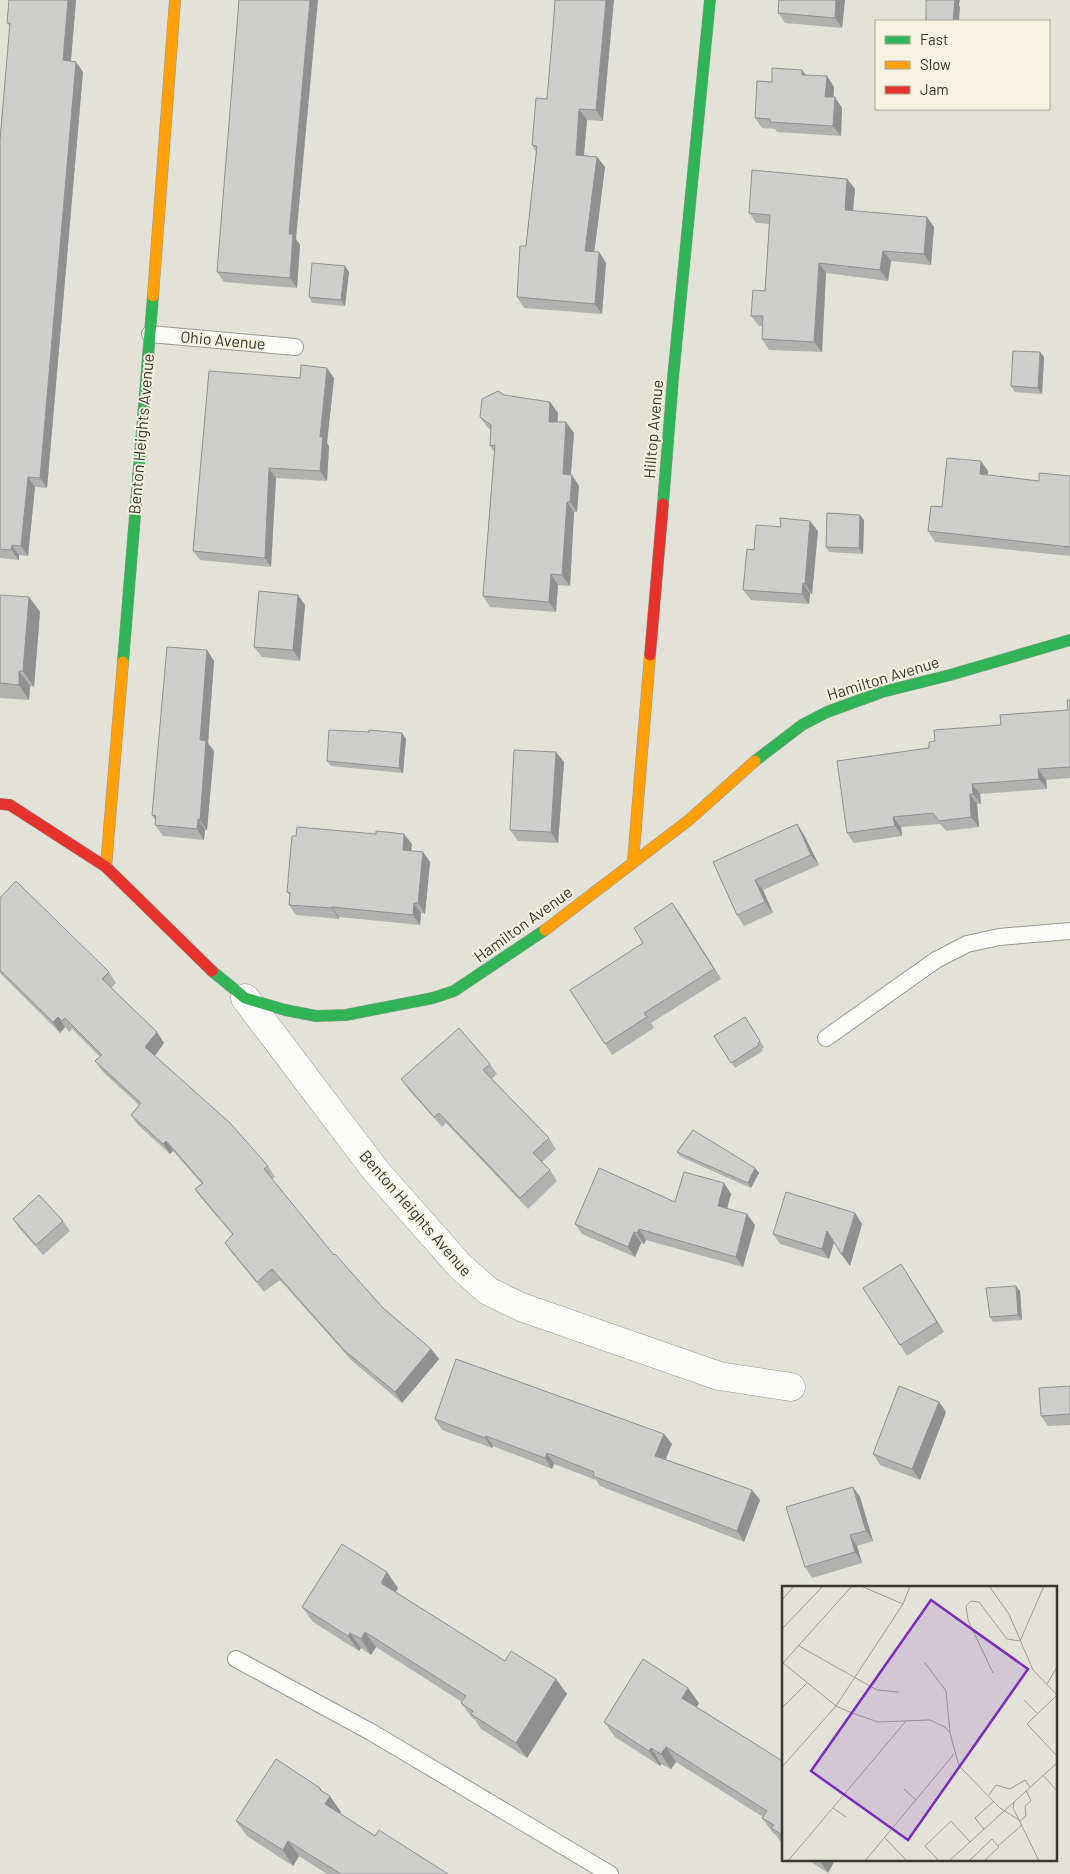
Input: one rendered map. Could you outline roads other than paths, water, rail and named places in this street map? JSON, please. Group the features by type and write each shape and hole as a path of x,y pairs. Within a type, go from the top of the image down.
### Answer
{"street":[{"name":"Benton Heights Avenue","path":"106,867 150,334 175,0"},
{"name":"Hilltop Avenue","path":"633,862 673,388 710,0"},
{"name":"Hamilton Avenue","path":"0,804 10,806 106,867 218,977 245,998 285,1010 316,1016 346,1015 433,998 454,991 474,979 550,927 689,820 759,758 802,725 818,716 882,692 950,675 1070,640"},
{"name":"Benton Heights Avenue","path":"245,998 376,1170 460,1266 488,1291 521,1307 719,1376 791,1387"}],"lane":[{"name":"Ohio Avenue","path":"150,334 295,346"},
{"path":"826,1038 936,960 967,944 999,937 1070,930"},
{"path":"236,1659 371,1732 610,1874"}]}
